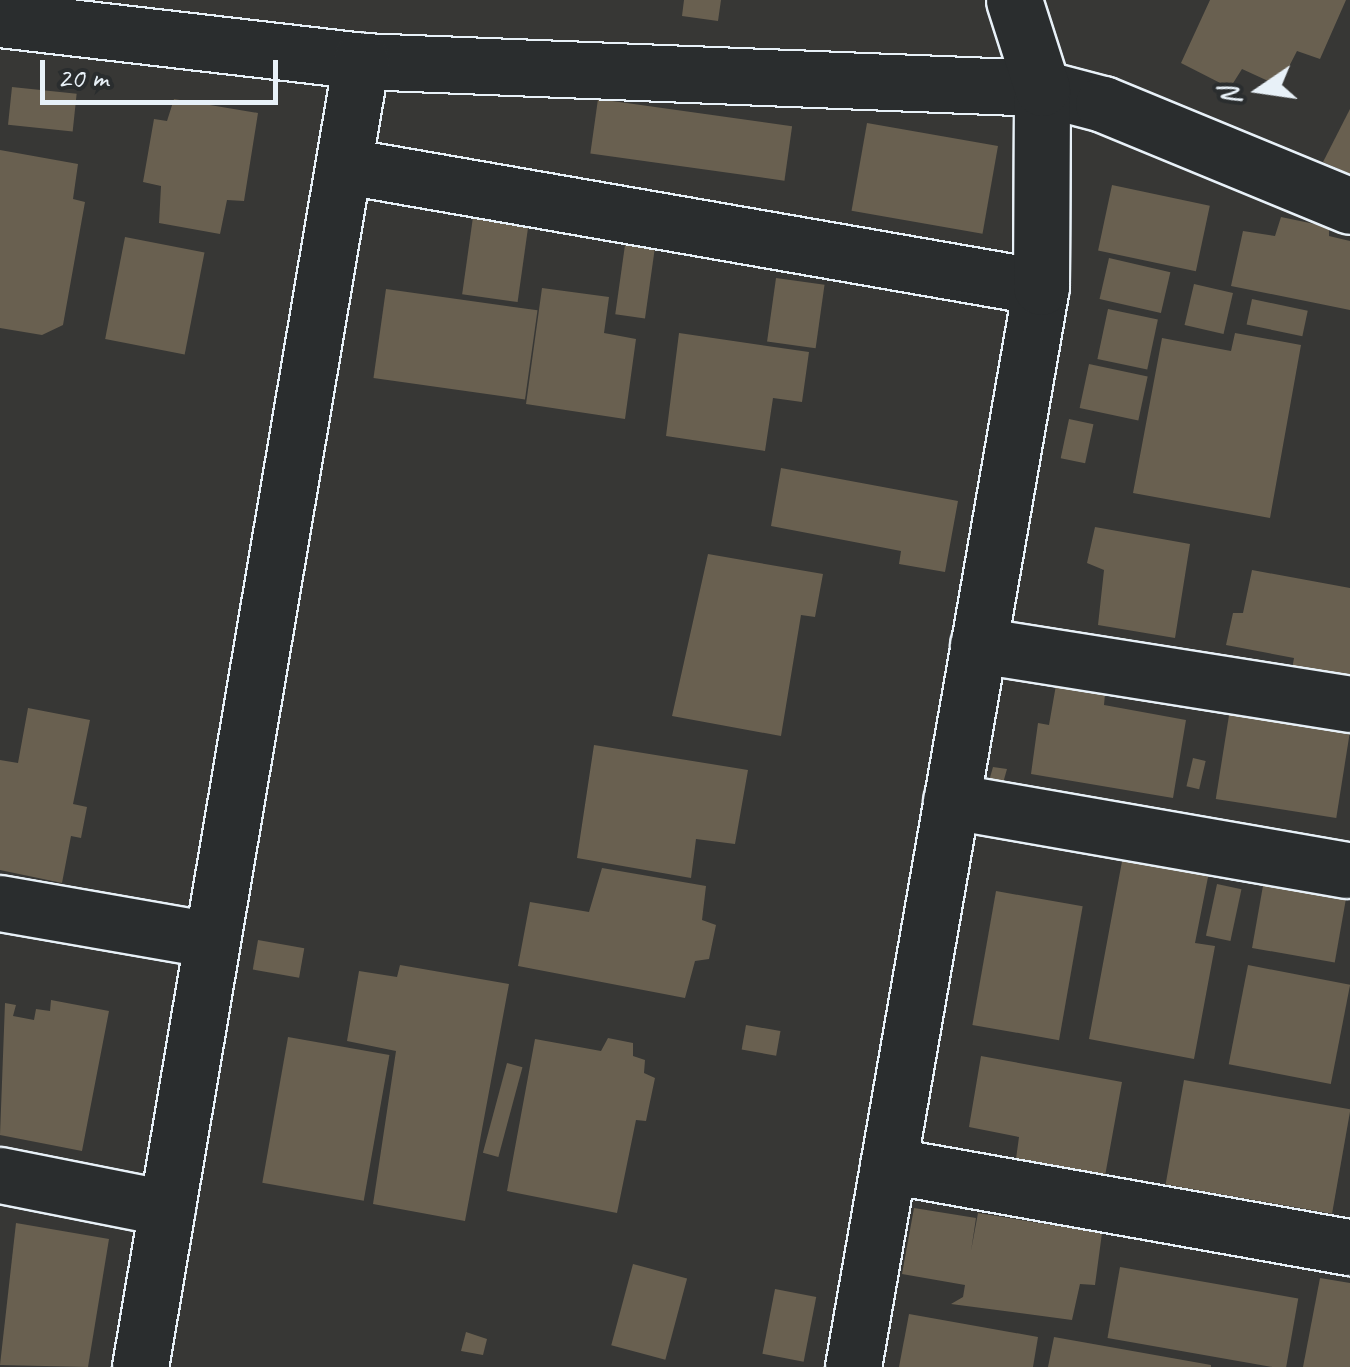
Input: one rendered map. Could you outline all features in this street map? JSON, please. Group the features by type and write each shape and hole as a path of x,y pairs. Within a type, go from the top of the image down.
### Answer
{"street":[{"path":"853,1367 1041,287 1042,88 1014,0"},
{"path":"0,19 360,62 1042,88 1103,104 1350,206"},
{"path":"140,1367 346,166 360,62"},
{"path":"346,166 1041,287"},
{"path":"978,646 1350,704"},
{"path":"951,801 1346,870"},
{"path":"0,903 212,940"},
{"path":"888,1165 1350,1246"},
{"path":"0,1175 167,1208"}],"building":[{"path":"684,0 721,0 718,21 682,16"},
{"path":"1210,0 1346,0 1320,59 1297,51 1279,86 1242,69 1230,88 1181,63"},
{"path":"12,87 77,94 73,132 8,125"},
{"path":"174,99 258,113 244,201 227,200 220,234 159,223 161,186 143,182 154,119 167,121"},
{"path":"598,99 792,126 784,181 590,153"},
{"path":"1350,109 1350,174 1323,162"},
{"path":"867,123 998,146 983,234 852,211"},
{"path":"0,150 78,164 73,199 85,202 63,325 42,335 0,328"},
{"path":"1112,185 1210,206 1196,271 1098,251"},
{"path":"473,217 528,225 518,302 462,294"},
{"path":"1281,217 1329,227 1329,236 1350,241 1350,310 1231,286 1243,231 1275,236"},
{"path":"125,237 205,252 185,355 105,339"},
{"path":"625,245 655,249 645,318 615,314"},
{"path":"1109,258 1170,272 1161,313 1100,299"},
{"path":"776,278 825,285 816,348 767,341"},
{"path":"1194,284 1233,293 1224,334 1185,325"},
{"path":"542,288 609,297 604,333 636,339 625,419 526,404"},
{"path":"386,289 538,310 525,399 373,378"},
{"path":"1252,299 1308,311 1302,336 1247,324"},
{"path":"1108,309 1158,320 1147,369 1097,359"},
{"path":"679,333 809,352 802,402 773,398 765,451 666,436"},
{"path":"1235,333 1301,345 1270,518 1133,493 1162,338 1231,351"},
{"path":"1089,364 1148,376 1138,420 1080,408"},
{"path":"1069,419 1093,424 1085,463 1061,458"},
{"path":"781,468 958,501 945,572 899,564 901,551 771,526"},
{"path":"1095,527 1190,544 1175,638 1098,625 1104,570 1087,563"},
{"path":"708,554 823,574 815,617 801,615 781,736 672,716"},
{"path":"1252,570 1350,588 1350,680 1292,669 1294,658 1226,645 1233,613 1243,613"},
{"path":"1056,685 1105,694 1104,705 1186,720 1173,798 1031,774 1038,723 1049,725"},
{"path":"28,708 90,720 73,804 87,807 81,838 71,836 62,883 0,870 0,760 18,763"},
{"path":"1230,709 1350,728 1336,818 1216,799"},
{"path":"594,745 748,770 735,844 696,839 691,878 577,858"},
{"path":"1193,758 1206,761 1199,789 1186,786"},
{"path":"993,767 1007,769 1003,783 989,781"},
{"path":"1123,856 1209,872 1195,943 1215,946 1194,1059 1089,1039"},
{"path":"602,868 706,886 702,920 716,925 709,959 695,961 685,998 518,966 530,902 589,912"},
{"path":"1264,880 1347,895 1335,963 1252,948"},
{"path":"1217,884 1241,889 1230,941 1206,936"},
{"path":"996,891 1083,906 1059,1040 972,1025"},
{"path":"258,940 304,948 299,978 253,970"},
{"path":"400,965 509,984 465,1221 373,1204 396,1051 347,1041 359,971 397,977"},
{"path":"1248,965 1350,985 1331,1084 1229,1064"},
{"path":"51,1000 109,1011 82,1151 0,1135 5,1003 16,1005 13,1016 34,1020 36,1009 50,1011"},
{"path":"746,1025 780,1031 776,1056 742,1050"},
{"path":"288,1037 389,1055 364,1201 262,1183"},
{"path":"608,1038 633,1043 633,1056 645,1060 644,1073 655,1078 646,1121 636,1120 617,1213 507,1191 535,1039 601,1051"},
{"path":"981,1056 1122,1082 1105,1176 1016,1159 1019,1137 969,1127"},
{"path":"507,1063 522,1067 498,1157 483,1153"},
{"path":"1184,1080 1350,1109 1332,1214 1166,1184"},
{"path":"914,1208 976,1218 971,1251 978,1213 1102,1233 1095,1285 1080,1284 1072,1320 951,1304 963,1297 965,1285 902,1274"},
{"path":"16,1223 109,1239 88,1367 0,1365"},
{"path":"633,1264 687,1278 665,1360 611,1345"},
{"path":"1120,1267 1298,1298 1286,1367 1107,1338"},
{"path":"1320,1278 1350,1283 1350,1367 1303,1367"},
{"path":"775,1289 816,1297 804,1362 762,1354"},
{"path":"909,1314 1038,1337 1033,1367 899,1367"},
{"path":"466,1332 487,1339 483,1355 461,1351"},
{"path":"1054,1337 1211,1365 1211,1367 1048,1367"}]}
